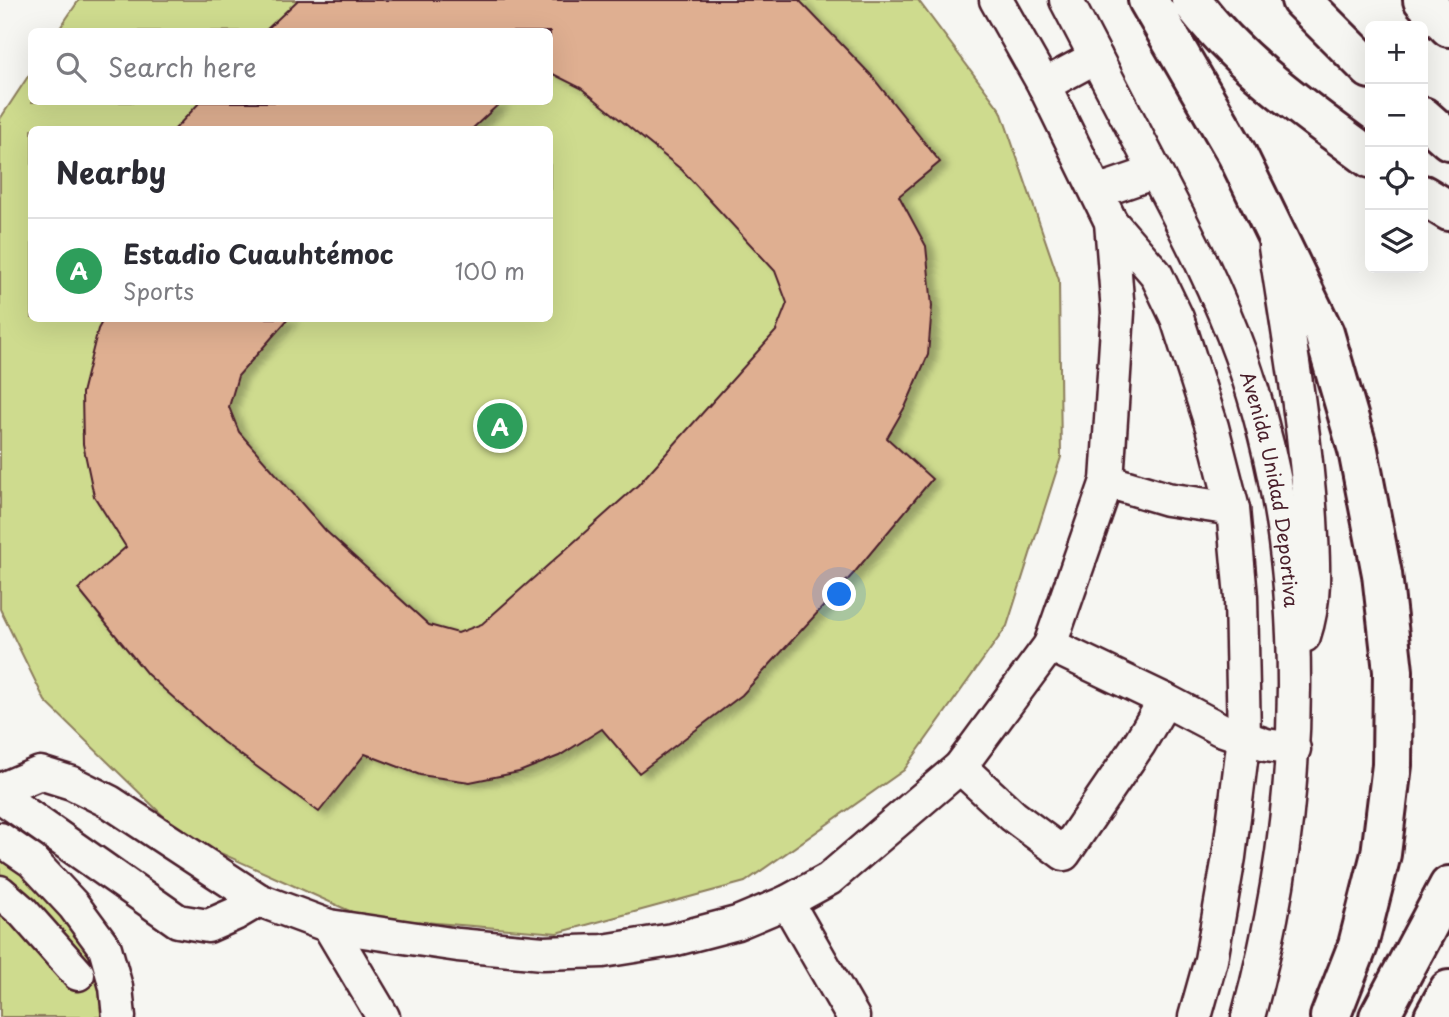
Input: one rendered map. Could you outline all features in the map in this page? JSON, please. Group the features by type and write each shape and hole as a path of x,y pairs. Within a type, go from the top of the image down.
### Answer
{"main road":[{"path":"1148,0 1237,154 1324,333 1358,450 1382,574 1394,671 1392,765 1381,854 1358,945 1330,1017"},
{"path":"1191,0 1207,21 1288,97 1365,154"},
{"path":"1301,0 1365,64"},
{"path":"1423,0 1449,27"},
{"path":"1428,121 1449,140"},
{"path":"1428,198 1449,211"},
{"path":"1379,1017 1449,886"},
{"path":"1434,1017 1449,989"}],"street":[{"path":"996,0 1044,85 1111,222 1156,274 1177,318 1212,426 1233,509 1241,597 1244,737 1224,886 1211,960 1195,1017"},
{"name":"Avenida Unidad Deportiva","path":"1066,0 1203,263 1241,357 1280,506 1296,660 1294,749 1276,892 1260,974 1248,1017"},
{"path":"1044,85 1096,57"},
{"path":"1097,192 1155,172"},
{"path":"0,790 40,773 72,783 110,802 258,900 329,926 458,945 543,953 603,951 672,940 737,923 788,902 829,879 960,767 1050,645 1107,481 1118,312 1111,222"},
{"path":"1272,225 1307,459 1314,567 1309,622 1296,660"},
{"path":"1107,481 1167,499 1233,509"},
{"path":"1241,597 1266,601 1290,598"},
{"path":"1050,645 1165,699 1220,729 1266,745 1294,749"},
{"path":"960,767 1013,816 1064,854 1139,744 1165,699"},
{"path":"0,796 178,921 208,926 258,900"},
{"path":"0,839 32,861 74,906 105,948 117,988 119,1017"},
{"path":"1224,886 1276,892"},
{"path":"0,892 23,912 78,974"},
{"path":"788,902 853,1017"},
{"path":"329,926 376,1010 383,1017"},
{"path":"1211,960 1260,974"}],"green space":[{"path":"79,0 918,0 1001,111 1059,280 1061,457 1007,626 904,770 745,882 557,933 363,917 185,837 45,701 0,609 0,119 28,77 28,105 553,105 553,28 60,28"},
{"path":"0,853 35,882 103,967 108,1017 0,1017"}],"building":[{"path":"298,0 799,0 870,74 940,162 899,196 926,246 932,306 928,355 906,405 887,438 932,479 854,573 742,695 639,773 602,729 559,756 519,772 470,782 420,775 365,754 319,812 223,742 147,674 78,589 126,547 94,496 83,444 82,393 102,322 285,322 238,376 229,407 239,432 326,531 429,625 458,633 482,624 638,485 776,331 787,303 775,271 682,170 581,88 553,74 553,28 268,28"},
{"path":"197,105 498,105 475,126 178,126"}],"place":[{"name":"Estadio Cuauhtémoc","path":"500,426"}]}
